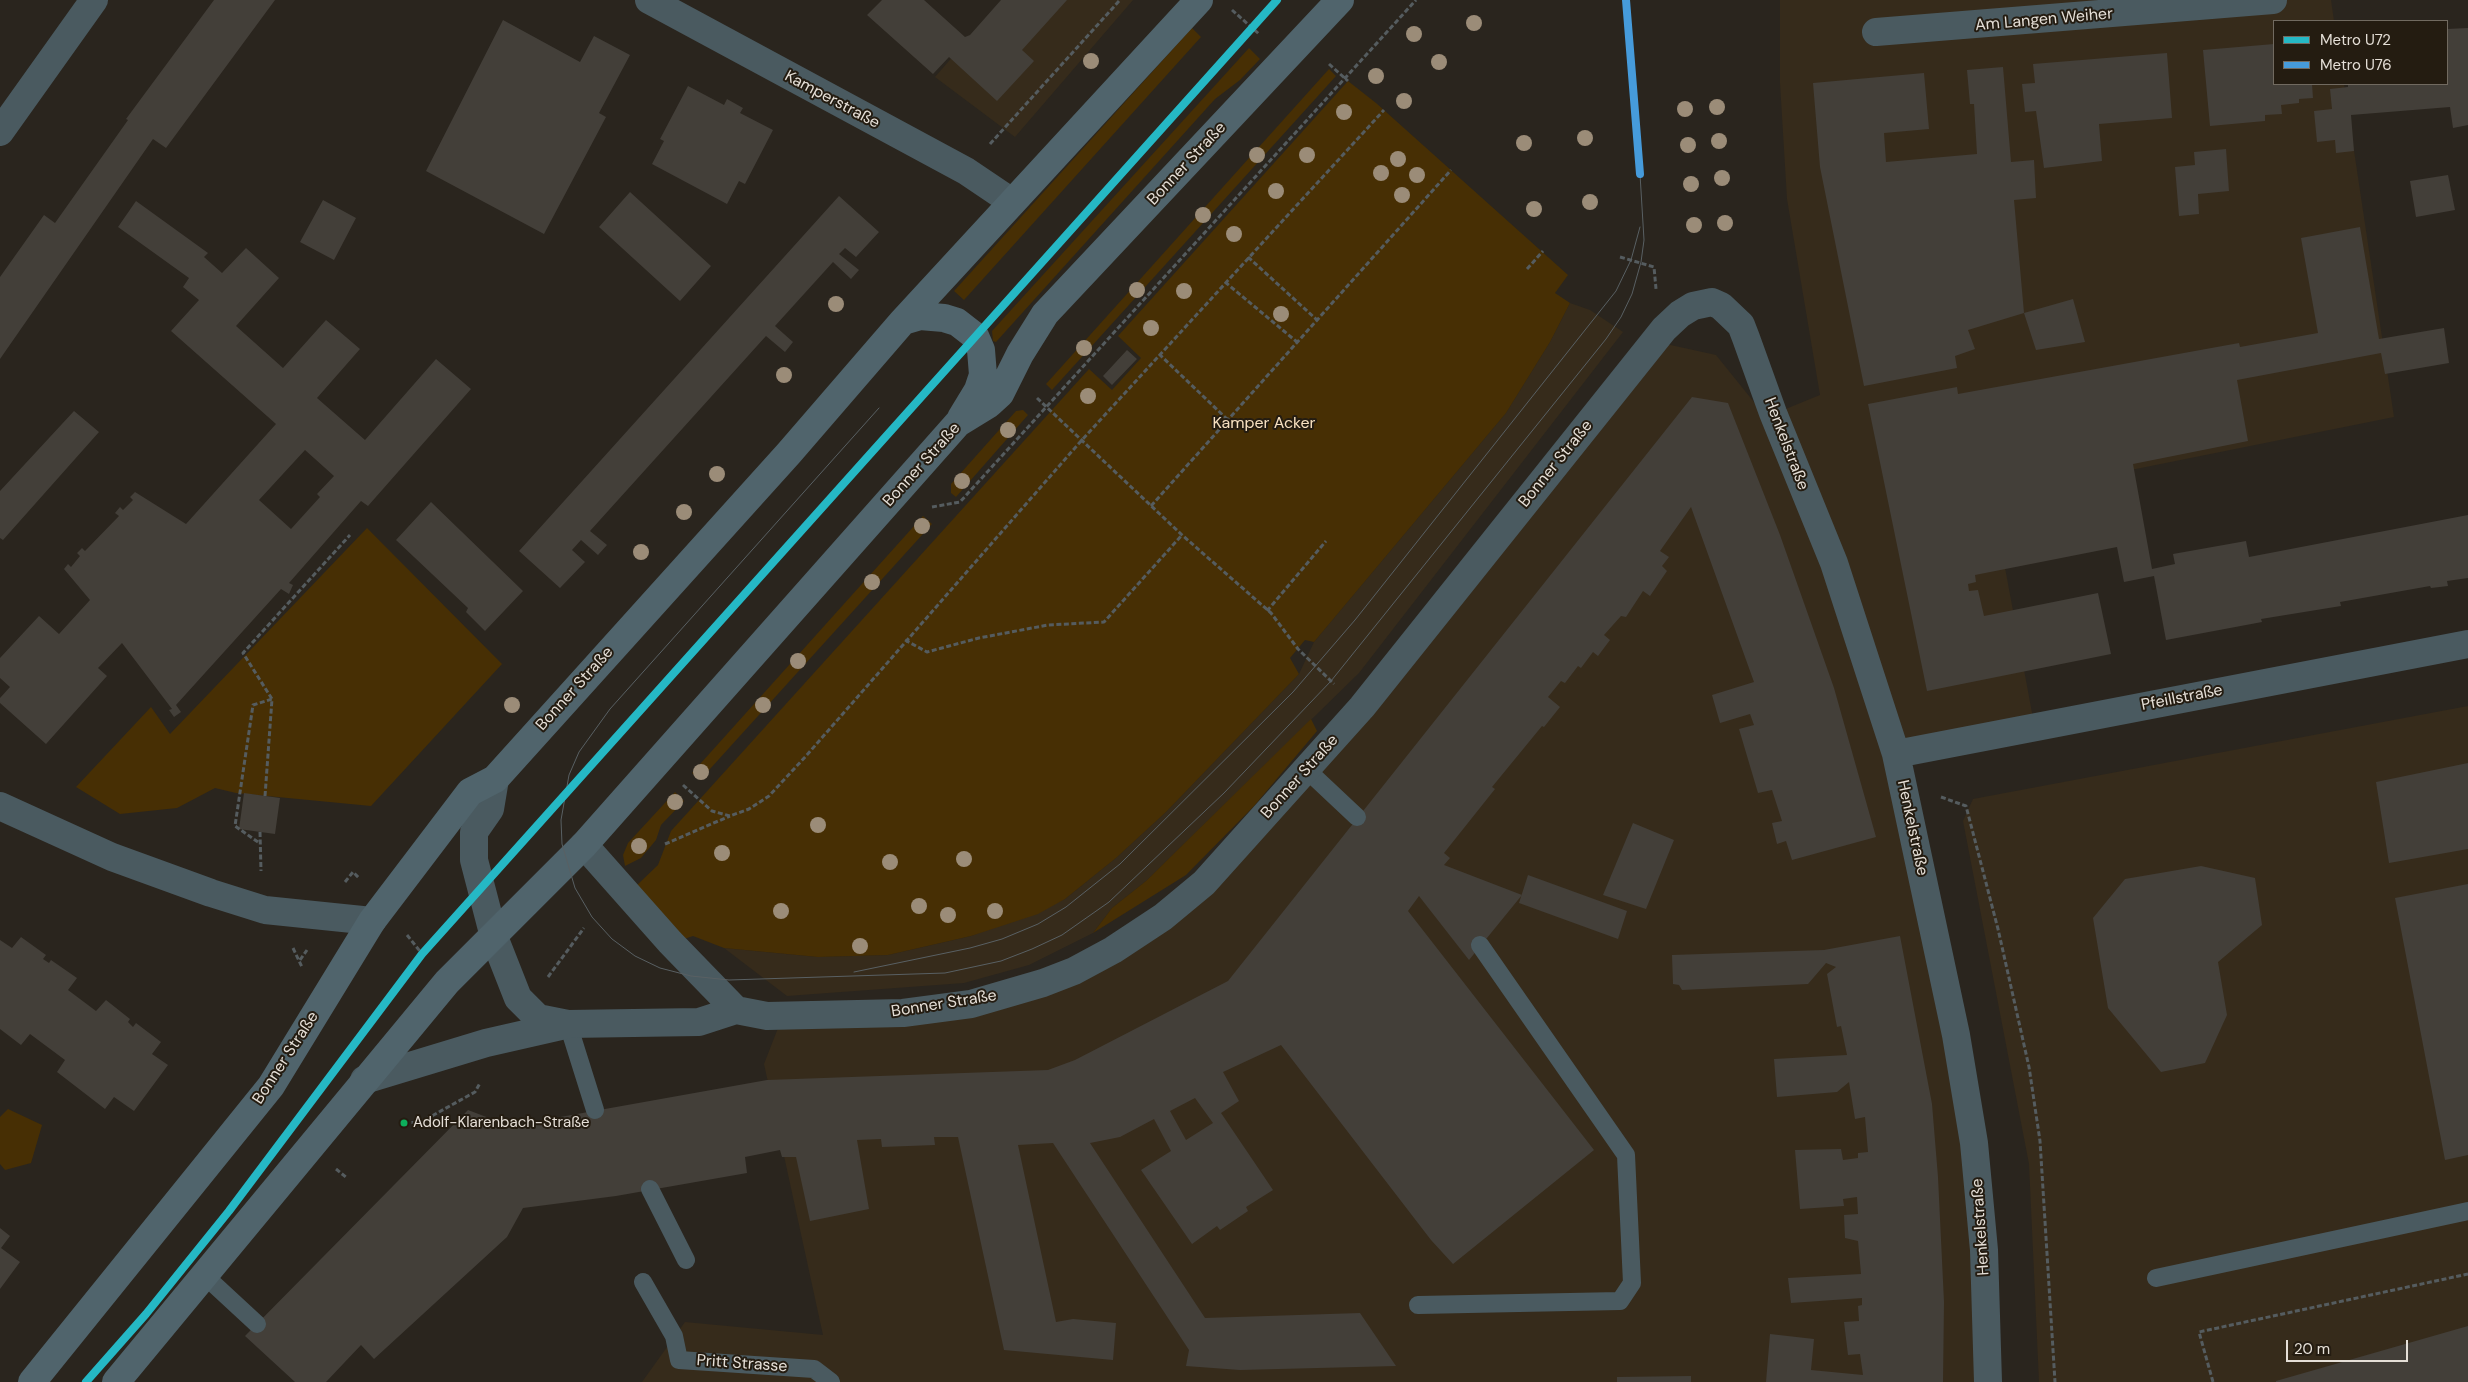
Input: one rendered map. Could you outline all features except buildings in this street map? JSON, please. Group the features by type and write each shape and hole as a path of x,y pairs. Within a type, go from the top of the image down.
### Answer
{"main road":[{"name":"Bonner Straße","path":"32,1382 271,1086 372,921 470,792 495,779 789,453 903,321 1199,0"},
{"name":"Bonner Straße","path":"116,1382 447,982 494,937 584,844 958,423 989,404 1000,394 1033,332 1045,314 1340,0"},
{"path":"903,321 920,316 944,318 957,322 975,336 981,350 983,375 978,390 958,423"}],"street":[{"path":"0,132 94,0"},
{"name":"Kamperstraße","path":"649,0 966,171 1012,202"},
{"name":"Am Langen Weiher","path":"1876,32 2272,0"},
{"name":"Bonner Straße","path":"364,1080 486,1043 568,1024 699,1022 736,1010 767,1016 903,1013 971,1004 1025,989 1074,971 1113,950 1163,917 1204,883 1307,770 1362,707 1664,329 1680,314 1693,306 1712,302 1721,306"},
{"name":"Henkelstraße","path":"1721,306 1740,325 1746,338 1773,413 1834,563 1896,754 1956,1035 1974,1144 1984,1250 1988,1382"},
{"name":"Pfeillstraße","path":"1896,754 2468,644"},
{"name":"Bonner Straße","path":"495,779 490,809 474,832 472,847 480,888 494,937 518,998 538,1018 568,1024"},
{"path":"0,806 112,856 211,893 265,910 372,921"},
{"path":"584,844 670,942 736,1010"}],"lane":[{"path":"1307,770 1358,816"},
{"path":"1418,1305 1620,1301 1632,1283 1626,1155 1480,945"},
{"path":"568,1024 595,1110"},
{"path":"650,1190 686,1260"},
{"path":"2156,1278 2468,1211"},
{"path":"204,1275 257,1324"},
{"name":"Pritt Strasse","path":"643,1282 674,1336 679,1360 814,1370 831,1382"}],"path":[{"path":"988,147 1120,0"},
{"path":"944,505 960,502 1416,0"},
{"path":"665,844 748,809 769,796 1081,441 1384,110"},
{"path":"1151,506 1451,170"},
{"path":"1528,268 1543,251"},
{"path":"1248,257 1317,320"},
{"path":"1620,257 1654,267 1657,307 1664,329"},
{"path":"1225,282 1297,342"},
{"path":"1159,354 1228,420"},
{"path":"1010,374 1182,535 1267,611 1314,667 1362,707"},
{"path":"265,796 272,700 243,653 350,535"},
{"path":"905,640 927,652 979,638 1048,625 1104,622 1182,535"},
{"path":"1267,611 1326,541"},
{"path":"258,842 235,826 253,705 272,700"},
{"path":"658,760 712,811 730,816"},
{"path":"1936,795 1966,806 1998,929 2029,1067 2040,1141 2055,1382"},
{"path":"265,910 288,939 300,960 302,968"},
{"path":"544,982 584,928"},
{"path":"405,931 428,961"},
{"path":"300,960 304,955"},
{"path":"404,1123 421,1122 475,1092 483,1076"},
{"path":"2213,1382 2199,1332 2468,1274"}],"shaded area":[{"path":"1002,0 1133,0 1015,137 935,77"},
{"path":"1780,0 2331,0 2334,20 2273,20 2273,85 2344,85 2394,417 1992,498 2033,718 1887,750 1969,1145 1979,1382 642,1382 685,1322 823,1335 764,1064 778,1028 971,1008 1158,925 1657,342 1716,355 1766,417 1820,395 1787,199 1780,83"},
{"path":"1570,303 1590,310 1623,332 1359,673 1146,881 1112,908 1093,933 1029,965 964,983 787,996 724,948 818,957 888,955 971,936 1065,899 1116,858 1166,812 1299,674 1314,642 1506,413 1550,342"},
{"path":"2468,706 2468,1382 2039,1382 2029,1164 1963,821 1973,799"}],"green space":[{"path":"1192,28 1201,37 964,300 954,291"},
{"path":"1249,48 1260,59 1240,80 1215,99 996,342 993,341 992,331"},
{"path":"1329,69 1336,76 1052,390 1046,384"},
{"name":"Kamper Acker","path":"1348,81 1376,103 1568,275 1555,293 1570,303 1550,342 1506,413 1314,642 1305,640 1290,658 1299,674 1166,812 1116,858 1065,899 1038,914 971,936 888,955 818,957 724,948 693,936 684,939 636,886 658,865 671,831 1089,369 1112,390 1141,358 1118,336"},
{"path":"1023,410 1028,415 956,497 951,493 951,484 1016,411"},
{"path":"923,516 932,524 700,780 692,773"},
{"path":"367,528 502,664 371,806 236,793 215,788 177,808 120,814 76,787 151,707 170,734"},
{"path":"1311,719 1317,731 1254,806 1186,875 1093,933 1112,908 1146,881"},
{"path":"675,792 684,801 661,825 656,840 641,858 625,866 623,855 628,843"},
{"path":"8,1109 42,1125 31,1163 5,1170 0,1164 0,1117"}],"tram line":[{"path":"879,408 610,709 579,752 569,775 561,820 562,844 575,888 592,917 612,939 635,956 660,968 691,976 729,980 945,973 1001,961 1032,949 1062,935 1109,902 1224,793 1331,681 1606,339 1621,317 1632,294 1641,262 1644,240 1640,174"},
{"path":"854,972 970,948 1002,939 1038,924 1066,907 1120,864 1293,692 1355,620 1616,291 1631,260 1640,227"}],"metro line":[{"name":"U72","path":"86,1382 146,1314 229,1211 422,954 1277,0"},
{"name":"U76","path":"1626,0 1640,174"}],"place":[{"name":"Adolf-Klarenbach-Straße","path":"404,1123"}]}
